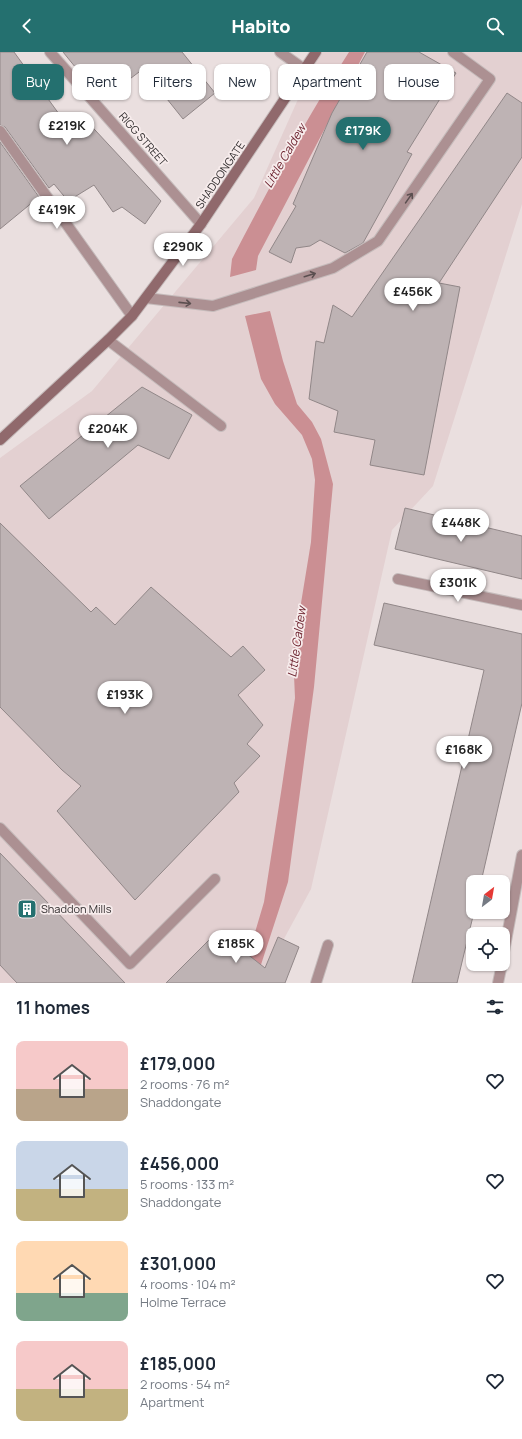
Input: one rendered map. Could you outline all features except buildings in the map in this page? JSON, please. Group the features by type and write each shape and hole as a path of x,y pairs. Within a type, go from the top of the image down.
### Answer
{"main road":[{"name":"SHADDONGATE","path":"308,64 316,52"},
{"name":"SHADDONGATE","path":"0,440 132,316 201,224 283,100"}],"street":[{"name":"RIGG STREET","path":"50,52 201,224"},
{"path":"280,52 297,64"},
{"path":"146,298 213,306 333,268 378,242 490,79 453,52"},
{"path":"0,131 132,316"},
{"path":"108,340 221,426"},
{"path":"398,579 522,605"},
{"path":"0,828 130,964 215,879"},
{"path":"509,927 522,855"},
{"path":"316,983 328,945"},
{"path":"498,983 501,971"}],"shaded area":[{"path":"319,52 522,52 522,204 433,486 392,530 311,889 260,983 0,983 0,458 92,391 254,198 298,100 376,100 376,64 314,64"}],"water":[{"path":"349,52 365,52 359,64 341,64"},
{"path":"319,100 340,100 258,256 256,270 230,277 232,259"},
{"name":"Little Caldew","path":"270,311 283,361 297,404 312,422 321,439 333,484 314,687 288,882 255,983 240,983 264,902 282,786 295,698 293,652 311,542 315,480 312,459 302,435 275,404 261,379 245,316"}],"place":[{"name":"Shaddon Mills","path":"27,909"}]}
